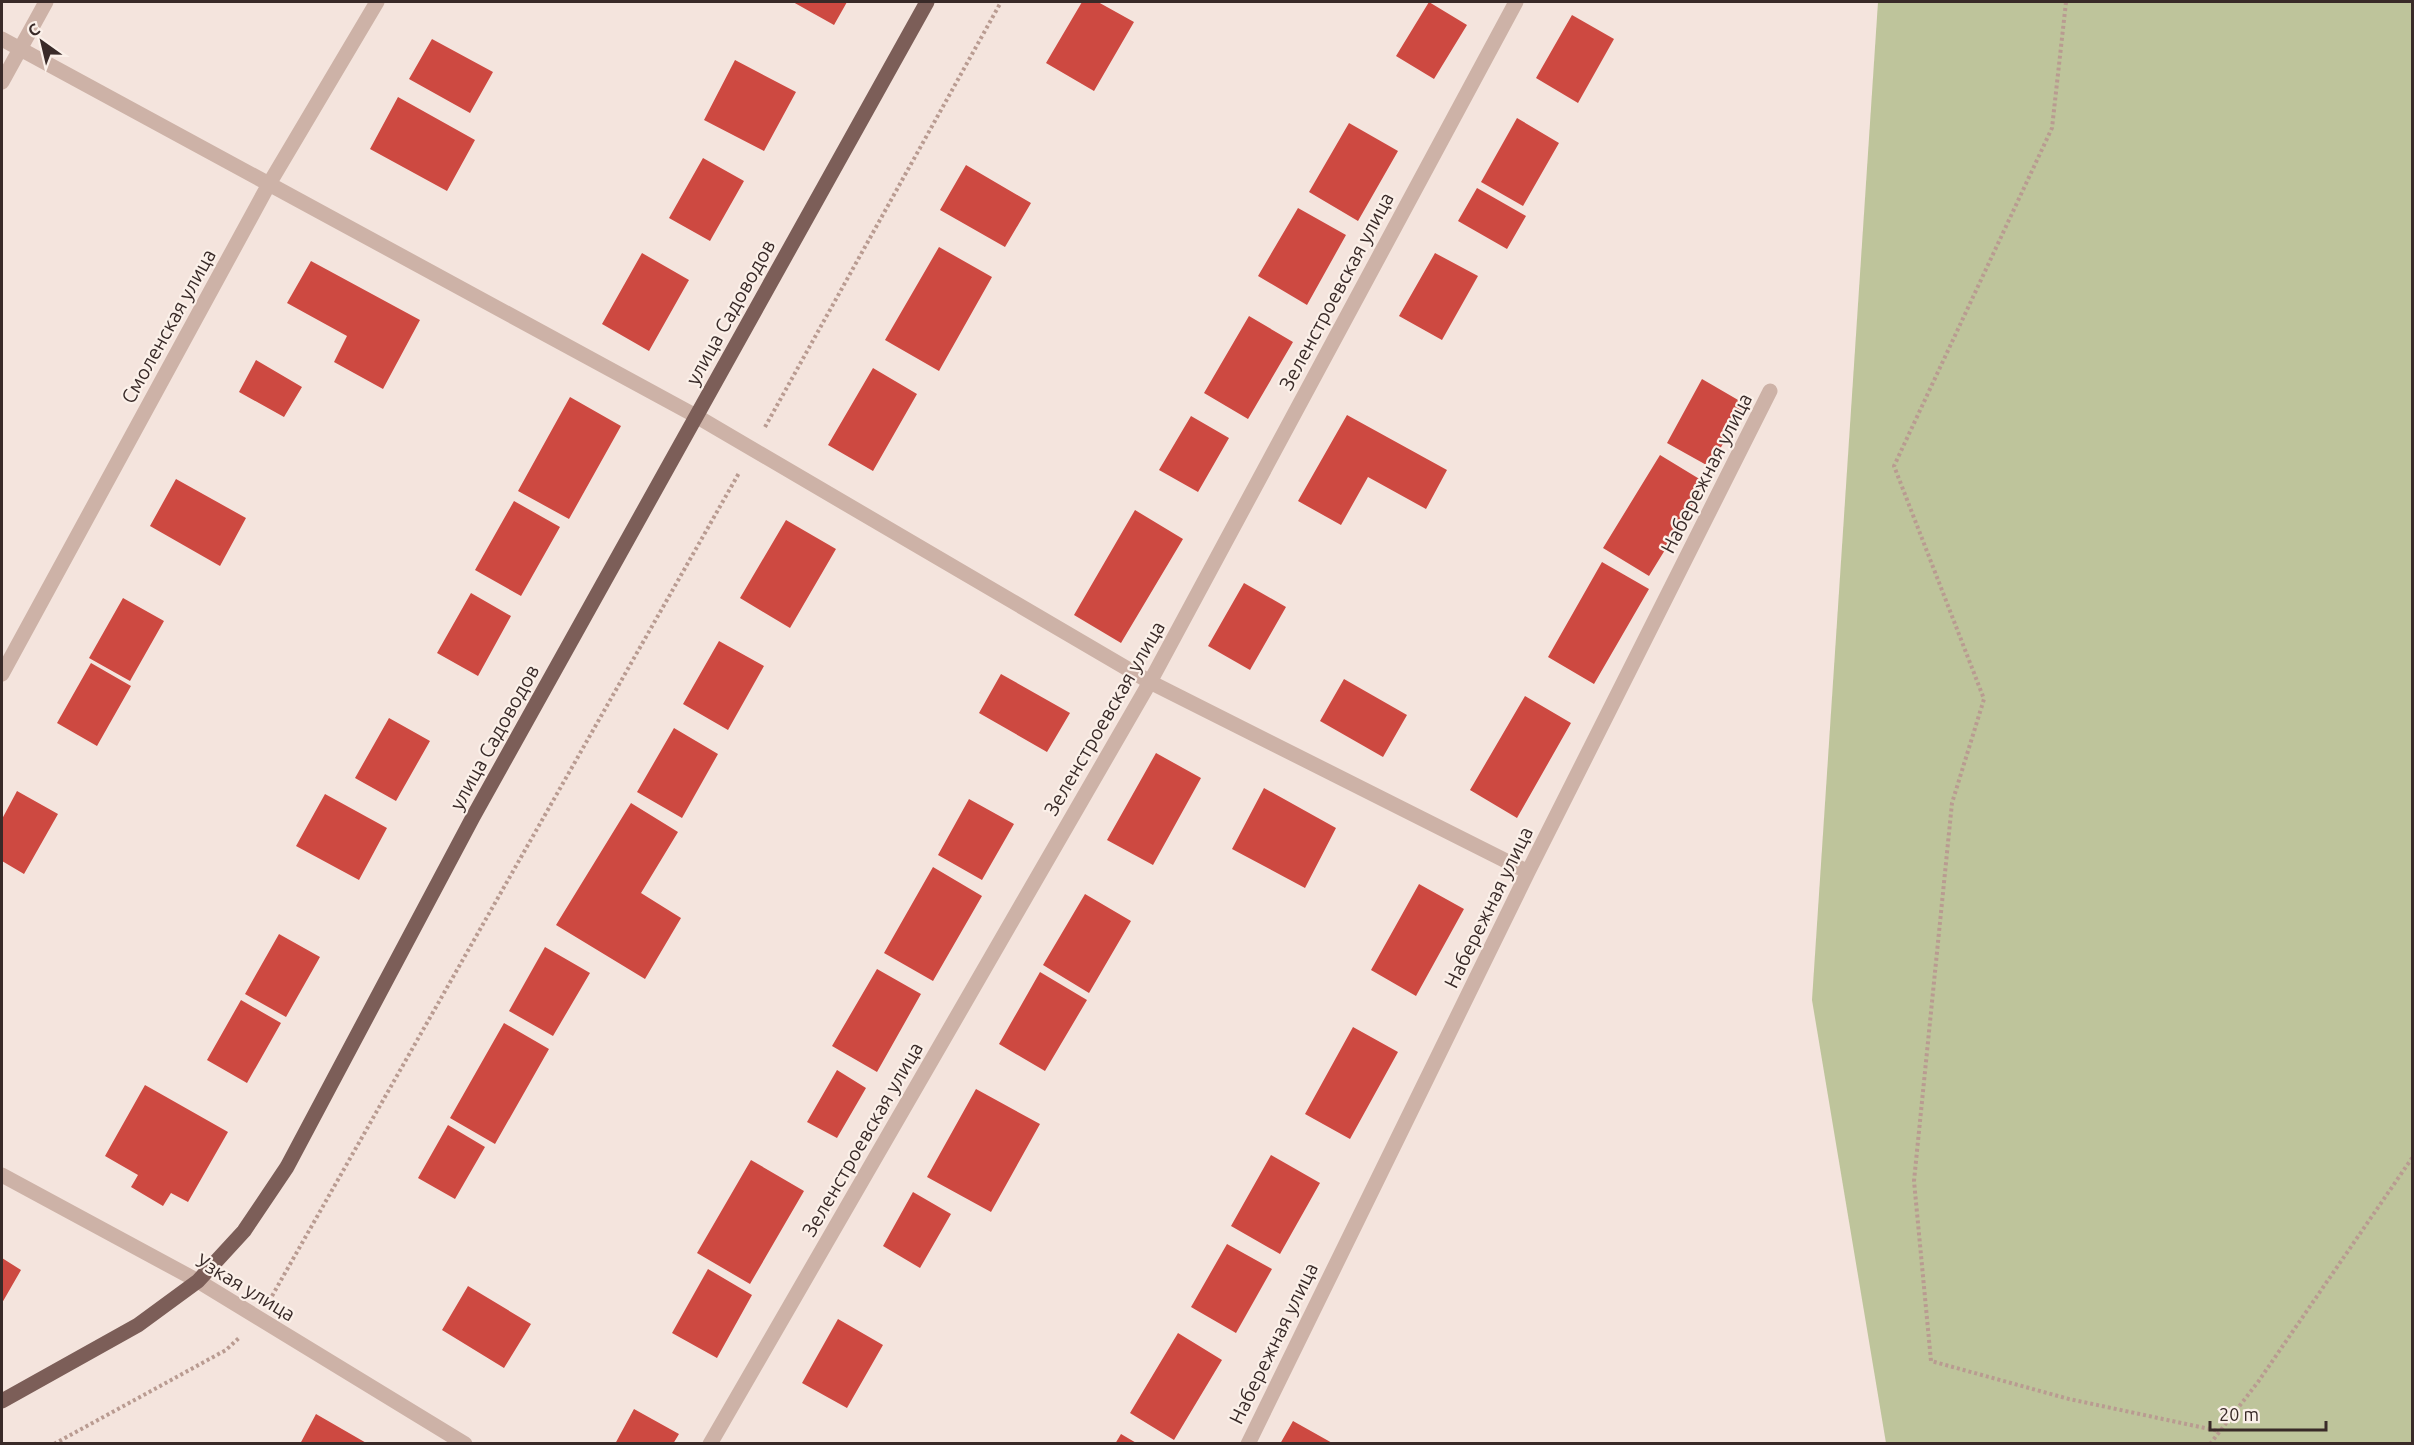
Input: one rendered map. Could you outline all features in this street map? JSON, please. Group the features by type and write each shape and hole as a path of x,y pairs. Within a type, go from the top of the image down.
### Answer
{"main road":[{"name":"улица Садоводов","path":"2,1401 138,1325 198,1281 244,1231 287,1167 473,817 927,2"}],"street":[{"path":"2,82 46,2"},
{"name":"Смоленская улица","path":"2,674 269,184 377,2"},
{"name":"Зеленстроевская улица","path":"710,1443 1150,682 1516,2"},
{"path":"2,39 696,416 1150,682 1528,872"},
{"name":"Набережная улица","path":"1248,1443 1528,872 1770,392"},
{"name":"Узкая улица","path":"2,1174 198,1281 465,1443"}],"path":[{"path":"54,1443 226,1350 259,1318 752,448 1001,2"},
{"path":"2066,2 2052,128 1893,466 1984,699 1952,803 1914,1181 1931,1361 2069,1399 2219,1431"},
{"path":"2210,1443 2258,1382 2412,1158"}],"green space":[{"path":"1878,2 2412,2 2412,1443 1886,1443 1812,1000"}],"building":[{"path":"793,2 847,2 834,25"},
{"path":"1082,2 1098,2 1134,22 1094,91 1046,63"},
{"path":"1429,2 1467,25 1434,79 1396,56"},
{"path":"1572,15 1614,39 1578,103 1536,78"},
{"path":"432,39 493,72 470,113 409,79"},
{"path":"735,60 796,92 764,151 704,120"},
{"path":"398,97 475,140 447,191 370,149"},
{"path":"1517,118 1559,143 1523,206 1481,182"},
{"path":"1349,123 1398,151 1358,221 1309,192"},
{"path":"703,158 744,181 710,241 669,218"},
{"path":"966,165 1031,203 1005,247 940,210"},
{"path":"1477,188 1526,216 1507,249 1458,221"},
{"path":"1298,208 1346,235 1307,305 1258,276"},
{"path":"939,247 992,277 939,371 885,340"},
{"path":"642,253 689,280 649,351 602,324"},
{"path":"1435,253 1478,276 1442,340 1399,316"},
{"path":"311,261 420,320 383,389 334,362 347,336 287,303"},
{"path":"1249,316 1293,342 1248,419 1204,393"},
{"path":"256,360 302,387 284,417 239,392"},
{"path":"873,368 917,394 873,471 828,445"},
{"path":"1702,379 1745,404 1710,467 1667,443"},
{"path":"570,397 621,426 569,519 518,491"},
{"path":"1347,415 1447,470 1426,509 1368,477 1341,525 1298,501"},
{"path":"1191,416 1229,438 1198,492 1159,470"},
{"path":"1660,455 1706,483 1649,576 1603,548"},
{"path":"176,479 246,518 220,566 150,526"},
{"path":"514,501 560,527 521,596 475,570"},
{"path":"1135,510 1183,539 1121,643 1074,615"},
{"path":"786,520 836,549 790,628 740,598"},
{"path":"1602,562 1649,589 1594,684 1548,657"},
{"path":"1244,583 1286,607 1250,670 1208,646"},
{"path":"471,593 511,616 478,676 437,653"},
{"path":"123,598 164,621 130,681 89,658"},
{"path":"719,641 764,666 728,730 683,704"},
{"path":"91,663 131,686 97,746 57,723"},
{"path":"1001,674 1070,713 1047,752 979,713"},
{"path":"1344,679 1407,715 1383,757 1320,721"},
{"path":"1525,696 1571,723 1517,818 1470,790"},
{"path":"389,718 430,741 396,801 355,778"},
{"path":"674,728 718,754 682,818 637,792"},
{"path":"1156,753 1201,778 1153,865 1107,840"},
{"path":"1264,788 1336,828 1305,888 1232,849"},
{"path":"17,791 58,814 24,874 2,861 2,819"},
{"path":"325,794 387,828 359,880 296,846"},
{"path":"969,799 1014,824 982,880 938,855"},
{"path":"631,803 678,832 641,893 681,918 645,979 556,925"},
{"path":"933,867 982,896 933,981 884,953"},
{"path":"1419,884 1464,909 1416,996 1371,970"},
{"path":"1085,894 1131,921 1089,993 1043,965"},
{"path":"279,934 320,957 286,1017 245,994"},
{"path":"545,947 590,973 553,1036 509,1011"},
{"path":"877,969 921,994 877,1072 832,1046"},
{"path":"1040,972 1087,1000 1045,1071 999,1044"},
{"path":"241,1000 281,1023 247,1083 207,1060"},
{"path":"504,1023 549,1049 495,1144 450,1118"},
{"path":"1353,1027 1398,1052 1350,1139 1305,1114"},
{"path":"837,1070 866,1088 837,1138 807,1122"},
{"path":"145,1085 228,1132 188,1202 171,1193 163,1206 131,1187 138,1175 105,1156"},
{"path":"976,1089 1040,1124 991,1212 927,1177"},
{"path":"448,1125 485,1147 455,1199 418,1178"},
{"path":"1271,1155 1320,1183 1280,1254 1231,1226"},
{"path":"751,1160 804,1191 750,1284 697,1253"},
{"path":"913,1192 951,1214 920,1268 883,1246"},
{"path":"1227,1244 1272,1269 1236,1333 1191,1307"},
{"path":"2,1258 21,1270 2,1303"},
{"path":"708,1269 752,1295 717,1358 672,1333"},
{"path":"468,1286 531,1324 504,1368 442,1330"},
{"path":"838,1319 883,1345 847,1408 802,1383"},
{"path":"1178,1333 1222,1360 1174,1440 1130,1413"},
{"path":"634,1409 679,1434 673,1444 615,1444"},
{"path":"316,1414 368,1444 300,1444"},
{"path":"1293,1421 1334,1444 1280,1444"},
{"path":"1121,1434 1138,1444 1115,1444"}]}
